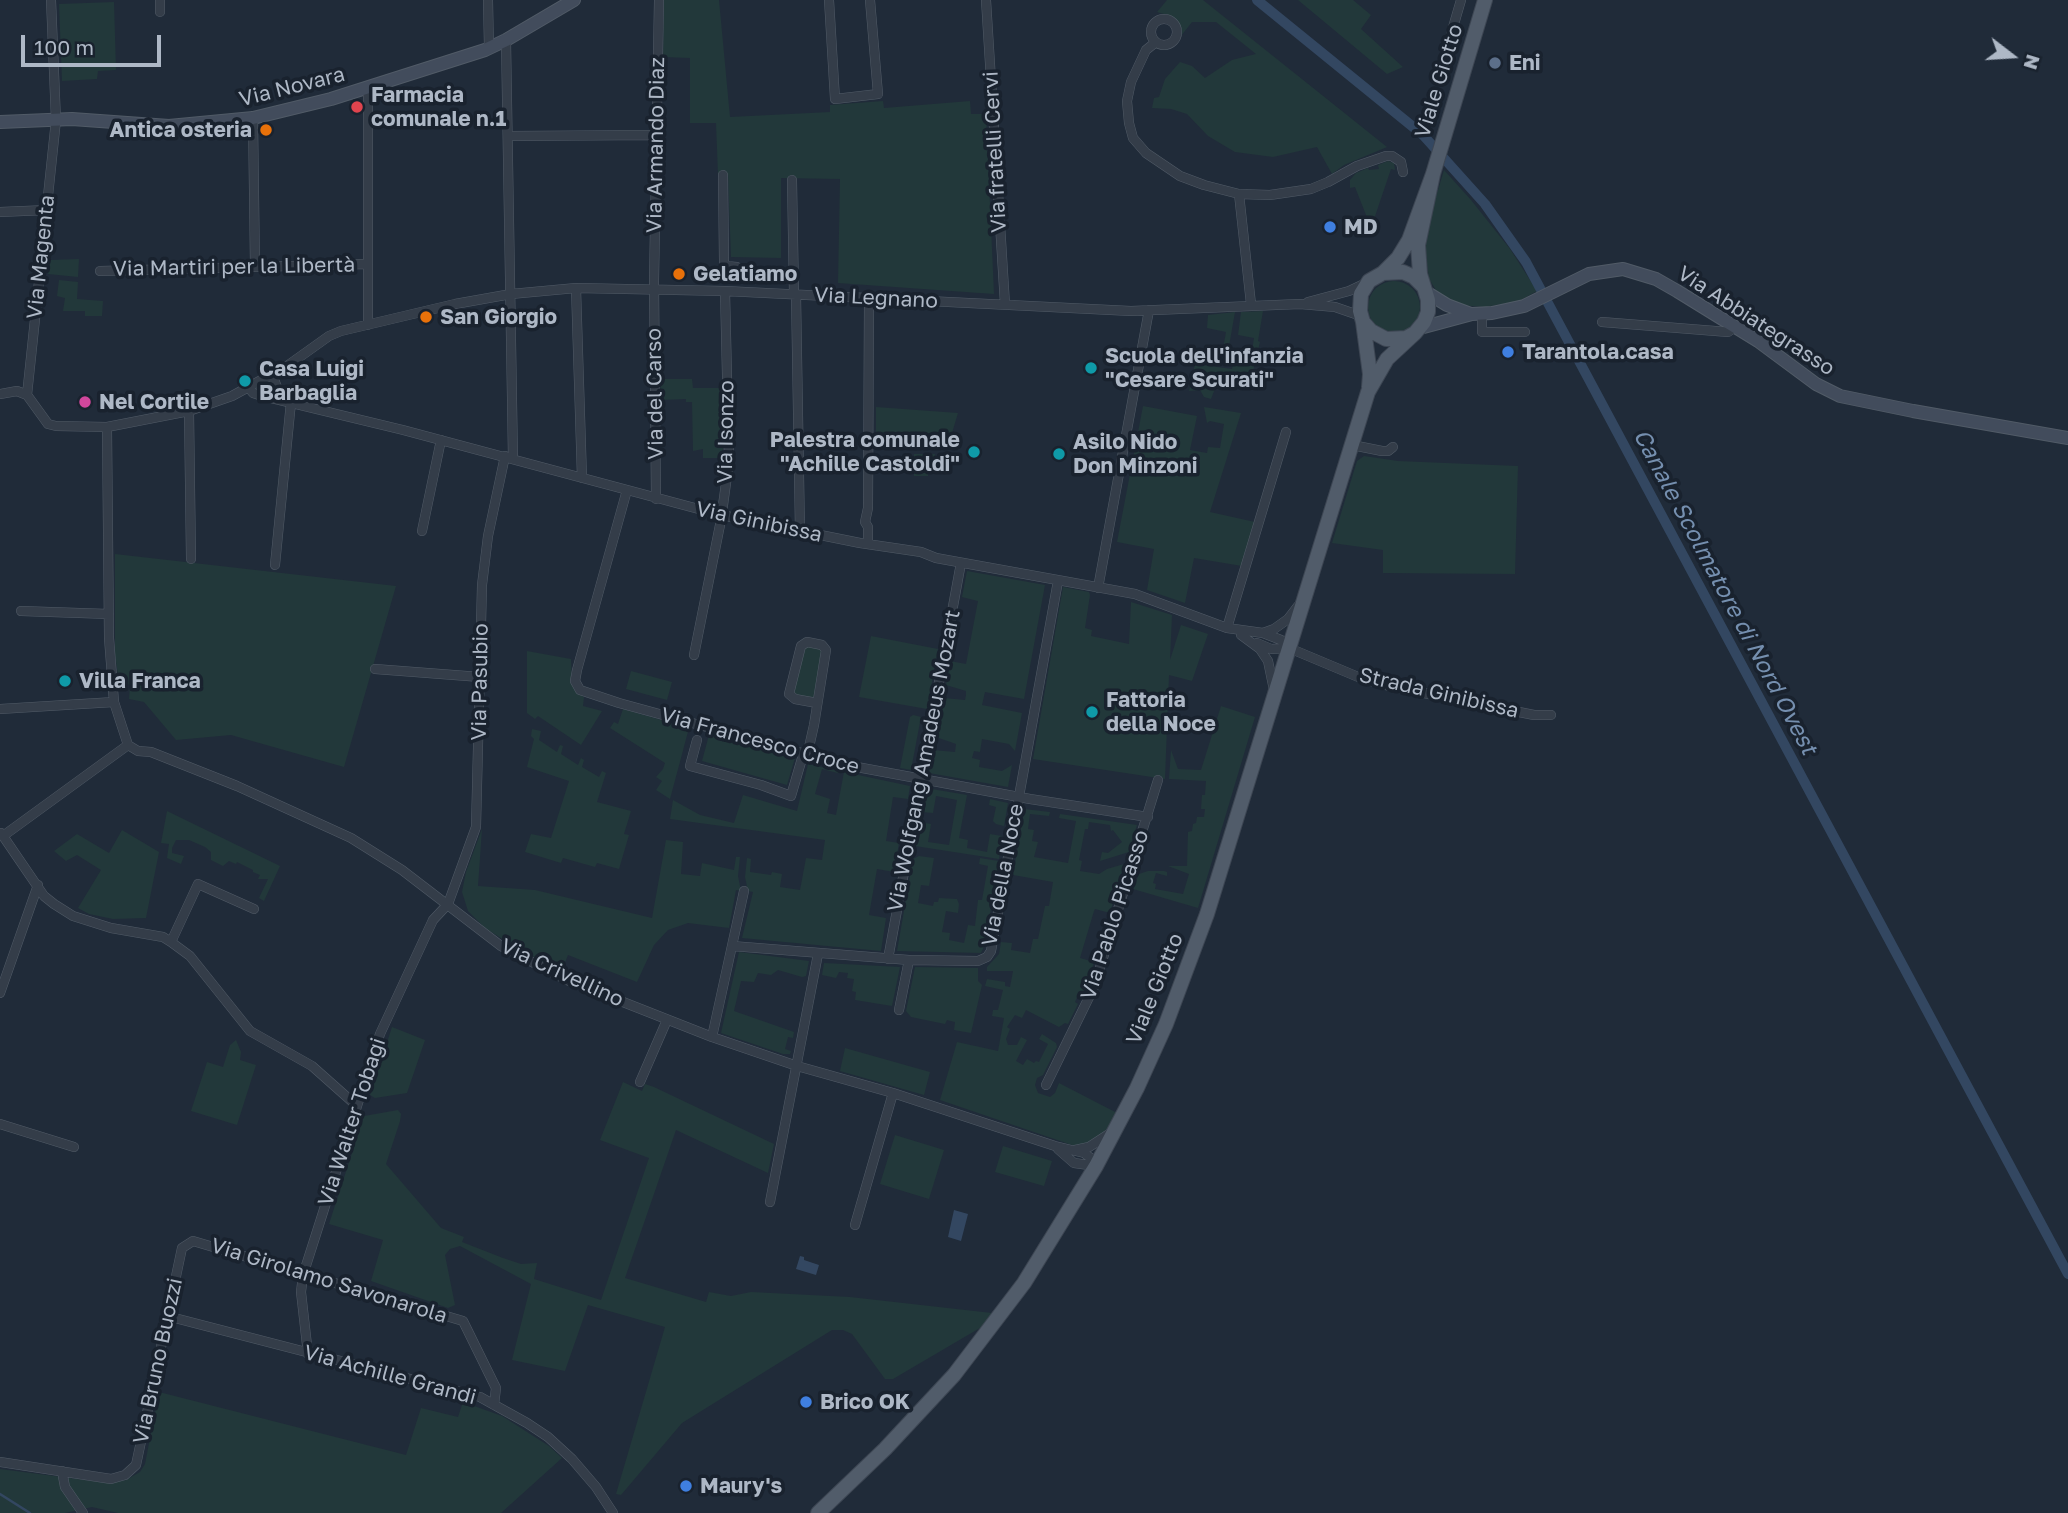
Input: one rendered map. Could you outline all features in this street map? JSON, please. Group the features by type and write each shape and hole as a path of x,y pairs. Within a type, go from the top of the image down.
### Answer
{"main road":[{"name":"Viale Giotto","path":"818,1513 885,1449 954,1375 1024,1283 1096,1167 1166,1024 1207,914 1368,392 1370,374 1362,319 1362,294 1369,281 1398,258 1409,240 1447,130 1485,0"},
{"name":"Viale Giotto","path":"1368,392 1387,359 1417,331 1428,312 1418,245 1433,174"},
{"path":"1382,273 1403,272 1414,277 1424,289"},
{"path":"1362,319 1371,331 1386,339 1406,338 1417,331"}],"street":[{"name":"Via Magenta","path":"28,397 55,120 51,0"},
{"path":"160,0 160,12"},
{"path":"488,0 489,48"},
{"name":"Via Novara","path":"0,122 55,120 169,126 253,118 368,87 489,48 574,0"},
{"name":"Via Armando Diaz","path":"654,289 659,0"},
{"path":"829,0 835,99 878,94 870,0"},
{"name":"Via fratelli Cervi","path":"986,0 1005,304"},
{"path":"1435,75 1442,65 1461,0"},
{"name":"Via Pasubio","path":"448,904 476,827 482,586 486,548 509,458 511,294 506,40"},
{"path":"1156,42 1146,51 1138,65 1127,102 1129,123 1133,138 1146,153 1180,176 1238,194 1280,195 1328,182 1357,166 1386,156 1392,156 1401,162 1403,172"},
{"path":"368,87 368,325"},
{"path":"253,118 255,267"},
{"path":"508,136 656,135"},
{"path":"723,175 726,266 737,267 742,272 794,273"},
{"path":"792,180 800,532"},
{"path":"1238,194 1251,304"},
{"path":"0,212 47,210"},
{"name":"Via Martiri per la Libertà","path":"100,271 368,264"},
{"name":"Via Abbiategrasso","path":"1417,331 1477,314 1524,306 1589,274 1623,269 1656,279 1735,327 1816,384 1840,396 2068,438"},
{"name":"Via Legnano","path":"1300,304 1349,291 1369,281"},
{"path":"576,288 582,478"},
{"name":"Via Legnano","path":"28,397 48,424 56,426 107,427 189,411 249,388 329,335 455,304 511,294 576,288 725,291 1079,309 1149,310 1300,304 1335,307 1362,319"},
{"name":"Via del Carso","path":"654,289 656,499"},
{"path":"1424,289 1447,305 1477,314 1482,332 1525,332"},
{"name":"Via Isonzo","path":"694,656 722,515 729,461 725,291"},
{"path":"868,543 865,513 868,508 869,298"},
{"path":"1098,587 1149,310"},
{"path":"1602,322 1727,332 1735,327"},
{"path":"272,374 278,390 291,402 275,565"},
{"name":"Via Ginibissa","path":"249,388 253,393 722,515 1150,598 1227,628 1271,649 1289,648"},
{"path":"0,394 8,391 28,397"},
{"path":"189,411 191,559"},
{"path":"107,427 109,614 114,702 128,745 2,834 44,896 73,916 111,928 163,937 172,942 190,956 250,1031 312,1066 357,1107"},
{"path":"1227,628 1286,432"},
{"path":"422,531 441,440"},
{"path":"1352,445 1382,452 1393,447"},
{"name":"Via Francesco Croce","path":"627,490 577,670 575,681 580,690 805,755 1018,797 1147,817"},
{"name":"Via Wolfgang Amadeus Mozart","path":"888,959 961,563"},
{"name":"Via della Noce","path":"732,946 909,960 978,961 987,957 991,951 1058,581"},
{"path":"1263,633 1288,619 1306,593"},
{"path":"21,611 109,614"},
{"name":"Via Ginibissa","path":"1227,628 1263,633 1281,640 1289,648"},
{"name":"Via Ginibissa","path":"1241,635 1259,649 1268,661 1274,696"},
{"path":"697,740 690,766 791,796 805,755 817,703 827,650 822,645 807,642 801,646 789,694 795,699 817,703"},
{"name":"Strada Ginibissa","path":"1289,648 1363,679 1389,686 1534,715 1551,715"},
{"path":"375,669 480,677"},
{"path":"0,709 114,702"},
{"name":"Via Crivellino","path":"128,745 237,786 351,838 402,870 501,946 566,980 712,1037 797,1066 1084,1153 1092,1159 1096,1167"},
{"name":"Via Pablo Picasso","path":"1046,1085 1094,987 1158,780"},
{"path":"172,942 198,884 254,909"},
{"path":"0,993 38,885"},
{"path":"712,1037 744,891"},
{"name":"Via Walter Tobagi","path":"308,1354 301,1292 303,1275 380,1034 433,920 448,904"},
{"path":"770,1202 818,954"},
{"path":"899,1010 909,960"},
{"path":"640,1082 667,1020"},
{"path":"855,1226 893,1093"},
{"path":"0,1124 74,1147"},
{"path":"1073,1150 1089,1147 1115,1129"},
{"name":"Via Crivellino","path":"1055,1146 1074,1163"},
{"path":"1074,1163 1096,1167"},
{"path":"1074,1163 1080,1179 1080,1194"},
{"name":"Via Girolamo Savonarola","path":"187,1242 193,1241 463,1321 496,1388 494,1405"},
{"name":"Via Bruno Buozzi","path":"0,1462 111,1479 125,1475 136,1465 182,1248 187,1242"},
{"name":"Via Achille Grandi","path":"167,1316 480,1397 548,1437 580,1468 613,1513"},
{"path":"62,1471 65,1487 83,1513"}],"green space":[{"path":"664,0 719,0 730,117 830,112 830,105 883,101 884,108 970,101 971,114 986,114 994,294 838,283 840,179 781,178 781,258 731,257 728,175 718,175 716,123 690,123 690,58 663,57"},
{"path":"1167,0 1203,0 1387,147 1344,165 1332,174 1317,147 1273,157 1235,152 1208,136 1187,114 1171,109 1152,108 1154,98 1159,97 1165,79 1180,62 1192,66 1205,78 1232,60 1256,54 1216,22 1192,22 1181,36 1178,24 1171,16 1157,12"},
{"path":"1298,0 1353,0 1371,15 1361,29 1403,67 1387,74"},
{"path":"114,2 116,70 98,71 97,79 62,81 59,4"},
{"path":"1388,161 1394,163 1395,170 1391,169 1370,231 1375,233 1370,236 1363,223 1368,220 1355,187 1350,188 1350,180 1356,173 1368,168 1379,169 1378,165"},
{"path":"1444,170 1510,249 1537,291 1519,301 1485,307 1458,305 1439,295 1429,279 1425,249 1428,223"},
{"path":"79,259 78,277 48,274 50,260"},
{"path":"59,280 78,282 77,299 103,301 102,316 85,316 85,311 63,311 65,298 57,296"},
{"path":"1394,281 1413,288 1420,307 1413,326 1394,333 1375,326 1368,307 1375,288"},
{"path":"1263,311 1260,342 1250,384 1241,382 1242,377 1221,373 1211,399 1204,397 1200,390 1189,391 1195,364 1232,369 1233,363 1207,357 1208,352 1222,354 1226,332 1207,328 1208,315 1235,312 1228,352 1251,357 1254,338 1238,335 1241,312"},
{"path":"660,379 692,379 693,388 722,388 723,458 703,458 703,449 693,451 692,402 686,402 686,399 661,400"},
{"path":"1143,406 1197,416 1190,450 1207,453 1208,447 1220,448 1224,424 1210,421 1207,423 1204,407 1241,413 1210,512 1255,522 1242,566 1194,558 1185,603 1147,590 1154,549 1117,542"},
{"path":"876,407 958,413 949,443 876,447"},
{"path":"914,454 935,454 933,469 929,469 928,476 914,476"},
{"path":"1364,456 1398,461 1518,466 1515,574 1383,573 1383,550 1332,543 1357,461"},
{"path":"115,554 396,586 344,767 231,735 176,740 144,702 129,699 130,685 119,681 115,655"},
{"path":"967,571 1045,585 1024,699 985,692 982,705 1022,713 1015,751 1009,744 982,739 980,752 974,751 972,758 980,760 979,767 1002,771 1012,765 1008,787 929,773 933,750 955,752 956,744 936,737 944,698 965,700 966,695 966,691 946,685 950,661 966,664 978,601 962,597"},
{"path":"1063,587 1089,592 1085,628 1092,630 1091,636 1129,644 1131,602 1172,615 1170,660 1181,625 1208,634 1192,681 1169,675 1165,779 1033,759"},
{"path":"871,636 938,649 927,709 859,697"},
{"path":"806,646 823,649 816,695 812,699 793,692"},
{"path":"527,651 571,659 572,681 577,693 584,697 583,706 602,711 581,745 538,716 535,719 527,713"},
{"path":"631,671 672,682 667,700 626,689"},
{"path":"1221,706 1255,717 1198,908 1133,889 1139,874 1164,871 1167,876 1156,873 1153,883 1156,884 1155,889 1183,894 1189,874 1168,866 1187,866 1188,832 1192,831 1197,817 1204,817 1205,809 1201,809 1206,781 1169,779 1171,750 1178,769 1201,770"},
{"path":"623,709 689,728 670,799 656,790 662,781 656,777 665,763 610,728 614,722 618,724"},
{"path":"910,717 921,717 911,770 900,768"},
{"path":"532,729 541,731 539,740 557,752 560,745 563,746 561,754 578,765 581,758 584,760 582,767 599,777 602,771 606,773 597,802 631,811 624,834 629,835 619,869 597,863 595,867 563,858 561,863 525,852 531,834 551,838 569,781 527,767 534,739 531,736"},
{"path":"709,735 795,758 787,785 702,761"},
{"path":"808,764 839,771 838,773 822,769 815,794 830,799 827,813 836,815 844,772 910,786 908,799 893,797 886,841 899,843 894,872 877,869 869,915 886,918 881,951 742,938 753,892 748,891 745,877 747,858 751,859 750,872 782,874 780,887 800,890 806,858 822,860 825,840 670,819 673,800 700,815 734,823 743,795 797,811"},
{"path":"926,788 967,795 959,838 968,840 967,848 987,852 990,834 1002,836 999,859 915,846 920,822 931,824 928,842 949,845 957,800 936,796 933,813 922,812"},
{"path":"990,799 1008,803 1004,826 993,821 996,807 989,805"},
{"path":"1024,809 1050,812 1049,816 1030,814 1028,829 1034,830 1032,841 1038,842 1034,857 1068,863 1076,821 1059,818 1060,814 1137,825 1129,852 1100,861 1102,852 1108,853 1122,842 1113,830 1111,831 1110,825 1089,822 1088,829 1085,829 1079,860 1082,861 1080,871 1099,874 1124,864 1110,913 1095,909 1094,911 1080,958 1094,962 1087,988 1084,994 1078,995 1075,1002 1078,1004 1068,1024 1059,1027 1026,1010 1022,1018 1015,1015 1007,1027 1010,1029 1006,1039 1008,1045 1017,1045 1021,1037 1027,1040 1016,1061 1023,1065 1027,1059 1034,1063 1039,1062 1048,1044 1039,1039 1042,1034 1056,1043 1057,1047 1043,1075 1037,1078 1035,1085 1038,1093 1050,1097 1059,1083 1117,1113 1105,1134 1087,1145 1072,1145 940,1100 957,1042 998,1051 1004,1018 992,1016 993,1010 998,1010 1003,990 985,986 987,979 1005,982 1005,986 1010,987 1013,971 987,971 987,967 999,954 1001,942 1012,943 1011,950 1030,953 1033,939 1038,939 1045,906 1049,906 1053,882 1013,875"},
{"path":"167,811 280,866 264,901 259,898 268,879 258,879 260,875 237,862 236,864 229,861 223,866 211,860 211,852 205,847 189,840 176,840 172,853 184,856 181,864 167,858 169,844 161,843"},
{"path":"482,829 478,886 535,890 652,918 666,840 683,842 681,874 700,876 702,863 734,870 736,857 740,857 738,876 741,891 736,890 729,928 688,923 668,930 654,945 637,982 568,955 562,970 512,945 485,928 468,911 462,892 466,872"},
{"path":"122,830 159,852 146,918 113,919 89,914 78,908 101,870 77,855 66,861 54,851 77,834 109,853"},
{"path":"919,856 934,858 929,886 921,885 918,903 933,906 939,898 957,899 958,913 946,911 942,932 950,933 949,940 964,943 968,925 975,926 978,900 982,900 988,866 979,864 980,858 999,861 985,944 981,953 897,951 913,859"},
{"path":"739,952 809,961 806,976 778,970 771,975 758,973 754,982 741,981 734,1011 794,1032 793,1038 788,1037 785,1049 791,1051 790,1054 721,1033"},
{"path":"824,963 900,967 892,1006 855,1000 856,992 852,991 854,979 847,978 848,973 839,972 836,978 822,975"},
{"path":"915,967 978,968 978,981 982,985 971,1033 954,1030 955,1022 947,1020 945,1024 911,1017 906,1011"},
{"path":"392,1027 425,1040 407,1093 375,1098 370,1095"},
{"path":"236,1040 241,1052 240,1060 256,1065 237,1125 191,1111 207,1062 223,1067 230,1045"},
{"path":"845,1048 930,1072 924,1095 840,1071"},
{"path":"623,1082 642,1091 645,1084 654,1087 774,1144 768,1173 676,1130 625,1278 706,1302 709,1292 731,1296 751,1292 850,1297 992,1313 985,1325 893,1379 885,1379 852,1334 843,1330 832,1330 682,1423 621,1495 616,1494 665,1327 588,1305 565,1371 512,1360 531,1284 460,1246 450,1249 445,1255 455,1305 448,1308 371,1281 383,1240 329,1224 364,1116 398,1110 401,1114 400,1121 386,1164 441,1228 464,1237 462,1242 503,1258 521,1264 537,1263 534,1279 601,1300 649,1158 600,1140"},
{"path":"895,1135 944,1150 929,1199 880,1184"},
{"path":"1003,1146 1052,1161 1044,1186 995,1172"},
{"path":"159,1392 406,1455 421,1408 458,1417 463,1402 502,1416 549,1446 562,1458 501,1513 118,1513 92,1507 65,1513 0,1513 0,1469 108,1483 126,1480 140,1472 145,1464"}],"water":[{"path":"954,1210 968,1214 961,1241 948,1237"},
{"path":"800,1256 819,1265 816,1275 796,1269"}],"waterway":[{"name":"Canale Scolmatore di Nord Ovest","path":"1257,0 1423,135 1485,204 1526,262 2068,1274"},
{"path":"0,1494 30,1513"}],"place":[{"name":"Eni","path":"1495,63"},
{"name":"Farmacia comunale n.1","path":"357,107"},
{"name":"Antica osteria","path":"266,130"},
{"name":"MD","path":"1330,227"},
{"name":"Gelatiamo","path":"679,274"},
{"name":"San Giorgio","path":"426,317"},
{"name":"Tarantola.casa","path":"1508,352"},
{"name":"Scuola dell'infanzia \"Cesare Scurati\"","path":"1091,368"},
{"name":"Casa Luigi Barbaglia","path":"245,381"},
{"name":"Nel Cortile","path":"85,402"},
{"name":"Palestra comunale \"Achille Castoldi\"","path":"974,452"},
{"name":"Asilo Nido Don Minzoni","path":"1059,454"},
{"name":"Villa Franca","path":"65,681"},
{"name":"Fattoria della Noce","path":"1092,712"},
{"name":"Brico OK","path":"806,1402"},
{"name":"Maury's","path":"686,1486"}]}
